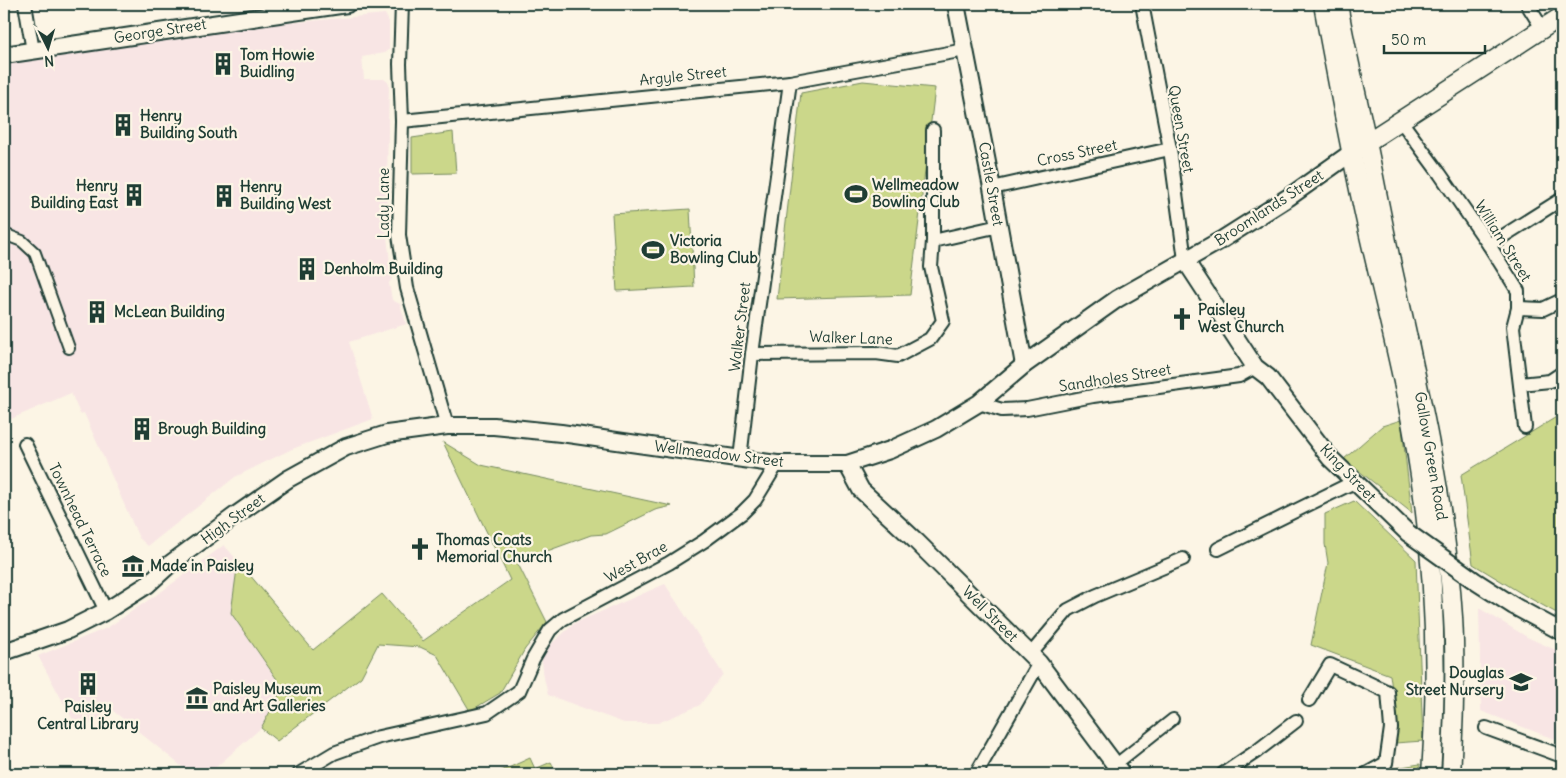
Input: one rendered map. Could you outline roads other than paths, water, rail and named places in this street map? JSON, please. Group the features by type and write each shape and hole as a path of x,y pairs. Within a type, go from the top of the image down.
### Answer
{"main road":[{"name":"Gallow Green Road","path":"1323,4 1351,153 1400,362 1420,471 1431,579 1433,621 1434,674 1431,774"},
{"name":"Gallow Green Road","path":"1338,4 1396,287 1424,409 1442,516 1453,617 1454,706 1451,774"},
{"name":"Broomlands Street","path":"1351,153 1562,16"}],"street":[{"path":"25,4 33,51"},
{"name":"George Street","path":"4,55 347,4"},
{"name":"Lady Lane","path":"402,4 400,64 402,121 399,235 407,288 447,426"},
{"name":"Castle Street","path":"956,4 1024,366"},
{"name":"Queen Street","path":"1142,4 1170,150 1185,260"},
{"path":"1527,4 1542,28"},
{"name":"Argyle Street","path":"402,121 790,82 965,50"},
{"name":"Walker Street","path":"740,459 752,354 790,82"},
{"name":"William Street","path":"1401,121 1489,244 1518,291 1518,308 1513,327 1525,427"},
{"name":"Walker Lane","path":"752,354 876,353 898,356 930,338 944,321 931,267 933,241 933,130"},
{"name":"Cross Street","path":"992,188 1170,150"},
{"name":"Broomlands Street","path":"979,402 1024,366 1117,299 1289,197 1351,153"},
{"path":"1489,244 1562,199"},
{"path":"933,241 999,226"},
{"path":"4,234 22,241 35,253 69,348"},
{"name":"King Street","path":"1185,260 1255,367 1268,377 1330,458 1354,482 1415,538 1474,581 1514,606 1562,632"},
{"path":"1518,308 1543,309 1562,300"},
{"name":"Sandholes Street","path":"979,402 1002,410 1027,409 1093,396 1239,376 1255,367"},
{"path":"1520,384 1550,381 1562,373"},
{"name":"Wellmeadow Street","path":"447,426 494,426 561,433 777,464 846,464 890,450 936,429 979,402"},
{"name":"High Street","path":"4,652 68,630 106,611 147,585 170,564 273,489 346,447 388,434 447,426"},
{"name":"Townhead Terrace","path":"25,444 106,611"},
{"name":"West Brae","path":"300,774 334,753 379,737 487,713 519,691 532,659 550,630 563,619 669,563 742,514 755,500 777,464"},
{"name":"Well Street","path":"846,464 861,490 916,541 1035,659 1119,769"},
{"path":"1218,549 1354,482"},
{"path":"976,774 1035,659 1068,610 1095,596 1182,559"},
{"path":"1309,700 1330,665 1388,692 1391,728 1386,763 1366,774"},
{"path":"1119,769 1173,719"},
{"path":"1223,774 1258,751 1296,721"},
{"path":"1486,728 1562,756"}],"place":[{"name":"Tom Howie Buidling","path":"223,64"},
{"name":"Henry Building South","path":"123,125"},
{"name":"Wellmeadow Bowling Club","path":"856,194"},
{"name":"Henry Building East","path":"134,195"},
{"name":"Henry Building West","path":"224,196"},
{"name":"Victoria Bowling Club","path":"653,250"},
{"name":"Denholm Building","path":"307,269"},
{"name":"McLean Building","path":"97,312"},
{"name":"Paisley West Church","path":"1182,319"},
{"name":"Brough Building","path":"142,429"},
{"name":"Thomas Coats Memorial Church","path":"420,549"},
{"name":"Made in Paisley","path":"133,566"},
{"name":"Douglas Street Nursery","path":"1521,682"},
{"name":"Paisley Central Library","path":"88,684"},
{"name":"Paisley Museum and Art Galleries","path":"197,698"}]}
